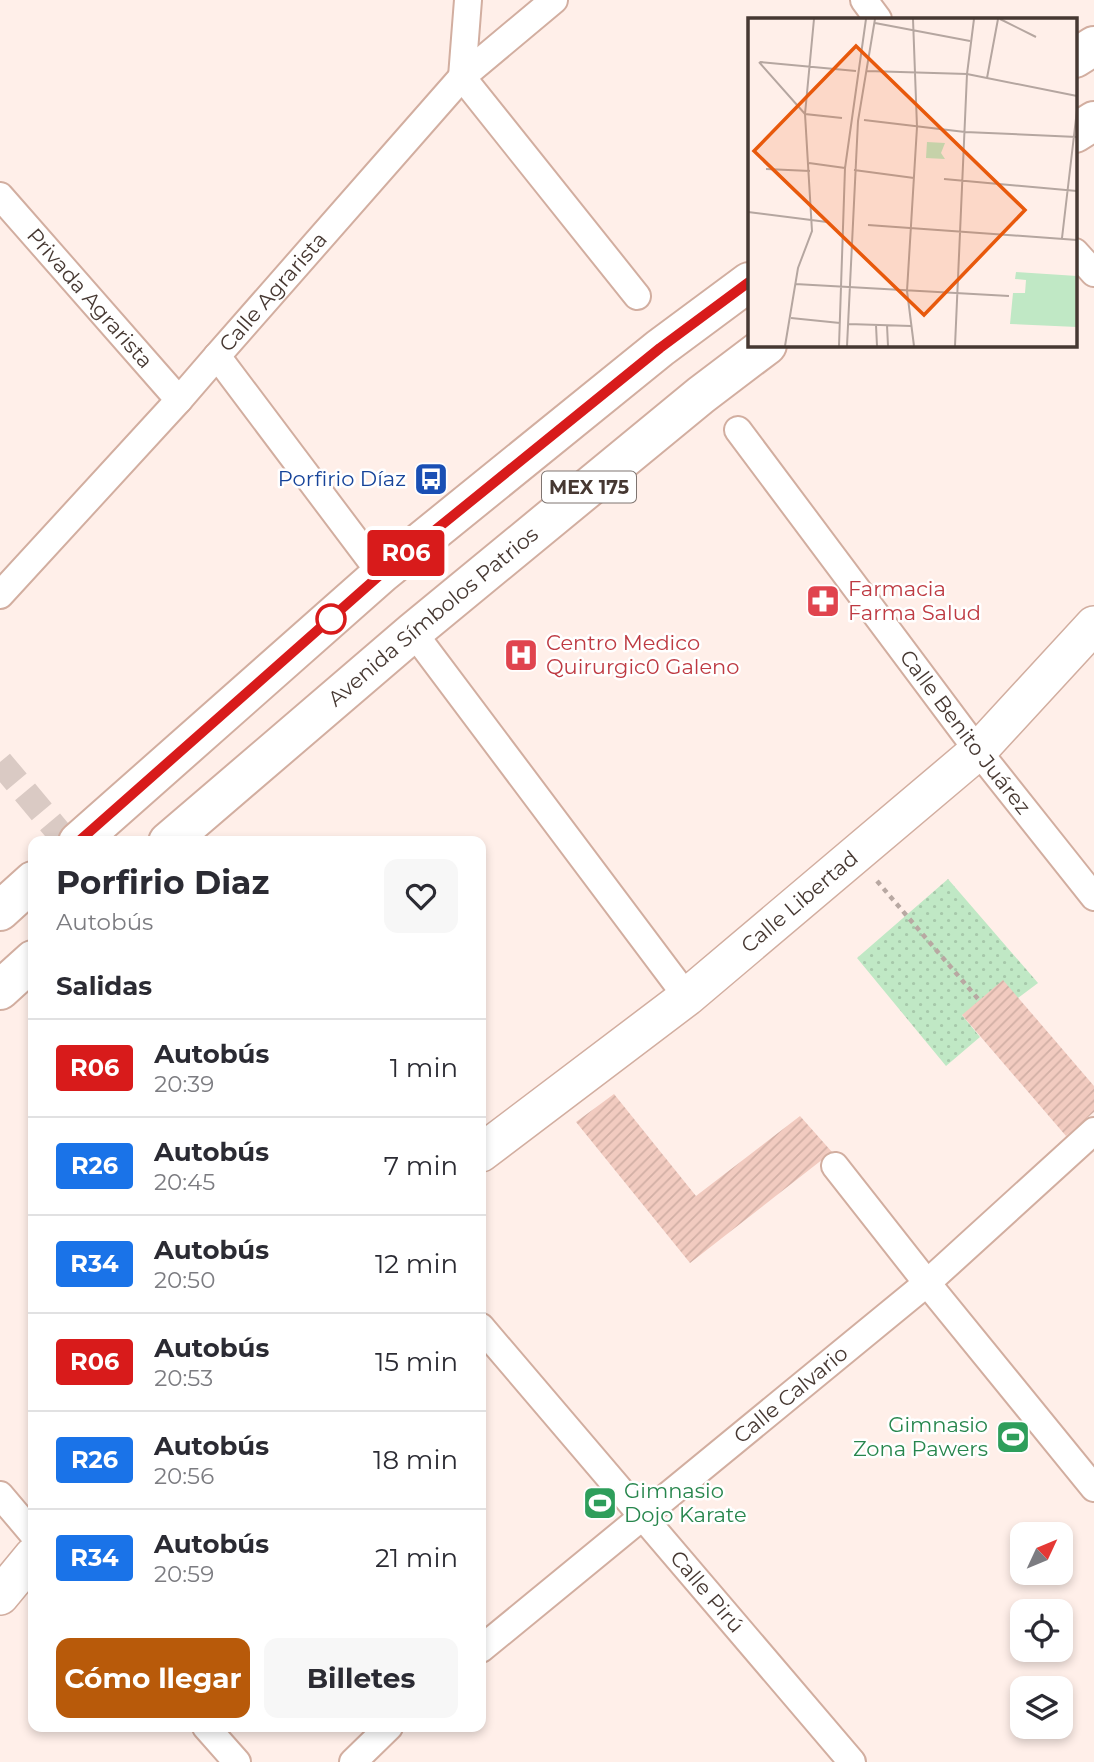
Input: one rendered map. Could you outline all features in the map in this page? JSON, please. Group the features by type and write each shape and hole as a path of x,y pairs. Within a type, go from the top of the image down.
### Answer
{"highway":[{"path":"1076,57 1094,46"},
{"path":"1076,132 1094,121"},
{"name":"MEX 175","path":"85,836 381,574 660,348 748,283"},
{"name":"Avenida Símbolos Patrios","path":"175,836 412,632 701,395 767,346"},
{"path":"0,911 28,886"},
{"path":"0,990 28,965"}],"street":[{"path":"468,0 462,77 637,296"},
{"name":"Calle Agrarista","path":"0,595 179,400 462,77 554,0"},
{"path":"863,0 877,18"},
{"name":"Privada Agrarista","path":"0,196 179,400"},
{"path":"1076,253 1094,273"},
{"path":"217,356 381,574"},
{"name":"Calle Benito Juárez","path":"738,430 978,751 1094,897"},
{"name":"Calle Libertad","path":"486,1149 687,997 978,751 1094,625"},
{"path":"412,632 687,997"},
{"name":"Calle Calvario","path":"486,1645 928,1283 1094,1131"},
{"path":"835,1166 1094,1488"},
{"name":"Calle Pirú","path":"486,1333 852,1762"},
{"path":"0,1495 28,1528"},
{"path":"0,1596 28,1562"},
{"path":"210,1732 237,1762"},
{"path":"353,1762 384,1732"}],"path":[{"path":"855,855 979,1000"}],"green space":[{"path":"948,879 1038,983 1018,998 962,1015 980,1037 946,1066 857,958"}],"building":[{"path":"1003,980 1094,1086 1094,1112 1066,1136 962,1015"},
{"path":"614,1094 696,1196 800,1116 832,1152 690,1263 576,1122"}],"tunnel":[{"path":"0,762 62,836"}],"bus line":[{"name":"R06","path":"85,836 381,574 660,348 748,283"}],"place":[{"name":"Porfirio Díaz","path":"431,479"},
{"name":"Farmacia Farma Salud","path":"823,601"},
{"name":"Centro Medico Quirurgic0 Galeno","path":"521,655"},
{"name":"Gimnasio Zona Pawers","path":"1013,1437"},
{"name":"Gimnasio Dojo Karate","path":"600,1503"}]}
